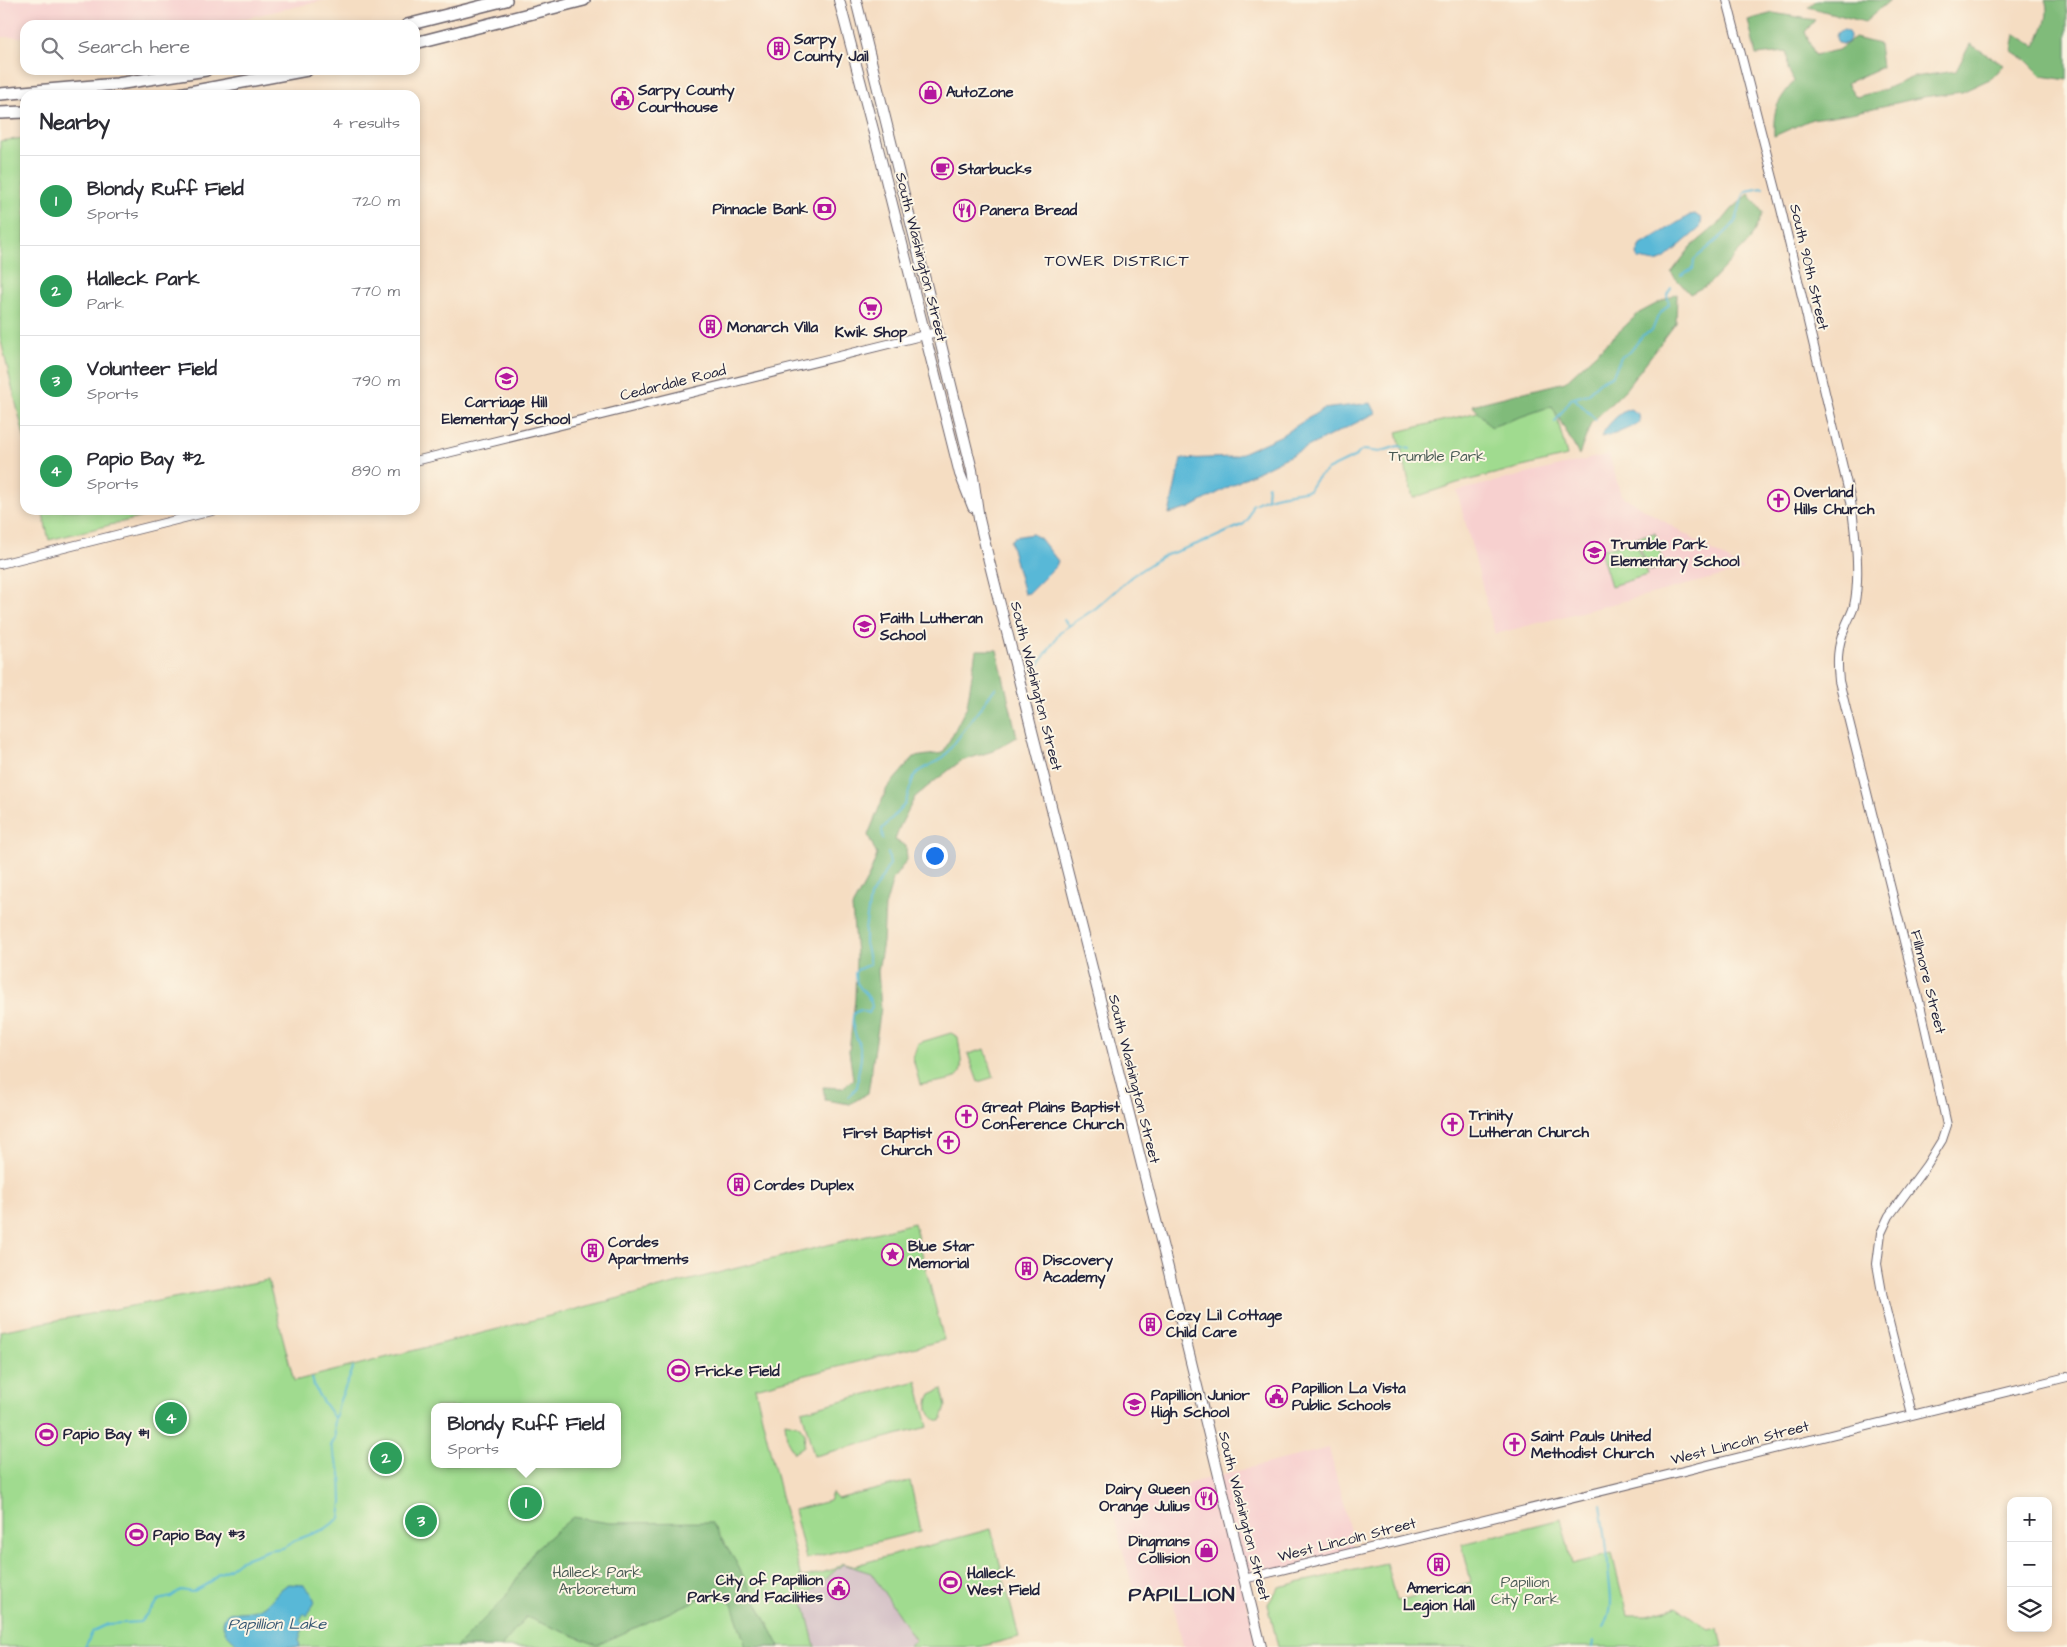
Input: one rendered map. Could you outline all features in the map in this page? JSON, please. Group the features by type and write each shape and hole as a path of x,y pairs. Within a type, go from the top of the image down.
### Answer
{"highway":[{"path":"420,22 506,0"},
{"path":"420,42 584,0"},
{"path":"44,90 109,84 171,75"},
{"path":"201,90 280,75"},
{"path":"0,94 20,92"},
{"path":"0,113 20,112"}],"main road":[{"name":"South Washington Street","path":"839,0 960,474 978,519"},
{"name":"South Washington Street","path":"856,0 972,470 978,519 1261,1647"}],"street":[{"name":"South 90th Street","path":"1727,0 1781,209 1851,501 1856,543"},
{"name":"Cedardale Road","path":"420,460 937,332"},
{"path":"0,564 196,515"},
{"name":"Fillmore Street","path":"1856,543 1854,607 1840,641 1836,662 1839,681 1921,1009 1946,1125 1942,1140 1934,1153 1889,1216 1881,1233 1877,1264 1883,1298 1912,1414"},
{"name":"West Lincoln Street","path":"1244,1579 2067,1377"}],"shaded area":[{"path":"0,0 325,0 237,20 20,20 20,37 0,37"},
{"name":"Trumble Park Elementary School","path":"1609,454 1621,495 1744,570 1495,634 1457,491"},
{"path":"1329,1448 1356,1555 1242,1583 1258,1647 1183,1647 1171,1591 1136,1600 1110,1503"},
{"name":"City of Papillion Parks and Facilities","path":"843,1564 871,1573 916,1642 908,1647 815,1647 803,1598"}],"green space":[{"path":"1817,0 1890,0 1865,22 1808,7"},
{"path":"2045,0 2067,0 2067,80 2042,76 2027,61 2012,51 2015,34 2035,46 2046,18 2047,6"},
{"path":"1773,13 1815,20 1805,32 1815,55 1838,50 1855,38 1879,44 1882,67 1847,83 1856,97 1883,90 1913,77 1956,71 1970,44 2004,65 1992,78 1962,92 1923,97 1851,113 1812,119 1774,136 1774,118 1777,106 1794,81 1788,69 1787,52 1756,55 1748,20"},
{"path":"20,139 20,419 0,337 0,141"},
{"path":"1749,194 1763,213 1750,240 1709,284 1690,294 1671,273 1691,247 1723,220"},
{"path":"1677,293 1676,323 1625,390 1591,423 1579,455 1552,406 1491,427 1472,405 1565,382 1639,313"},
{"name":"Trumble Park","path":"1551,394 1567,456 1457,483 1413,498 1397,432"},
{"path":"43,515 151,515 49,540"},
{"path":"1655,533 1665,567 1649,571 1636,537"},
{"path":"1636,540 1647,575 1611,586 1600,550"},
{"path":"976,650 997,650 1017,737 993,751 961,761 915,797 895,840 906,846 907,860 893,879 885,907 883,942 878,971 881,1008 868,1093 850,1104 825,1100 823,1087 843,1088 853,1079 849,1051 855,999 856,955 852,907 869,876 877,855 868,835 887,788 914,757 943,753 967,706"},
{"path":"951,1033 958,1037 961,1070 958,1075 945,1081 920,1085 913,1058 918,1043"},
{"path":"985,1049 994,1077 978,1082 968,1054"},
{"path":"914,1223 944,1340 755,1388 801,1578 835,1569 842,1563 852,1566 991,1529 1019,1637 979,1647 908,1647 916,1641 871,1573 843,1564 803,1598 815,1647 0,1647 0,1331 268,1280 294,1381"},
{"path":"917,1381 928,1427 814,1456 802,1411"},
{"path":"942,1389 946,1406 941,1421 936,1420 930,1414 928,1403 931,1394"},
{"path":"785,1422 799,1425 805,1433 804,1446 794,1453 787,1440"},
{"path":"910,1481 921,1531 806,1559 794,1510 829,1501 832,1493 837,1499"},
{"name":"Halleck Park Arboretum","path":"573,1517 609,1523 711,1522 736,1562 780,1647 746,1647 732,1604 717,1591 597,1645 526,1617 501,1647 456,1647 504,1599 535,1549"},
{"name":"Papilion City Park","path":"1561,1519 1572,1564 1612,1554 1627,1615 1648,1615 1677,1607 1709,1630 1719,1628 1723,1647 1278,1647 1268,1604 1279,1587 1386,1563 1396,1601 1471,1582 1462,1544"}],"water":[{"path":"1840,30 1846,30 1850,37 1846,44 1840,44 1836,40 1836,34"},
{"path":"1695,214 1702,219 1700,228 1664,259 1656,262 1638,259 1637,253 1641,245 1690,215"},
{"path":"1371,403 1376,413 1247,477 1190,508 1169,514 1181,459 1233,457 1280,436 1323,409"},
{"path":"1630,409 1639,414 1640,423 1615,434 1601,437 1613,420"},
{"path":"1032,534 1040,538 1058,561 1056,566 1029,593 1024,594 1010,541 1014,537"},
{"name":"Papillion Lake","path":"289,1584 304,1585 312,1594 315,1602 307,1616 304,1613 300,1620 304,1624 299,1641 300,1647 240,1647 226,1633 222,1623 223,1618 229,1613 252,1611 261,1608"}],"waterway":[{"path":"1681,275 1693,269 1694,260 1733,225 1746,191 1763,188"},
{"path":"1555,422 1571,399 1587,394 1601,381 1613,375 1621,357 1630,352 1643,335 1652,331 1658,316 1669,304 1667,295 1671,288"},
{"path":"1575,399 1596,420"},
{"path":"1035,670 1061,631 1096,608 1132,576 1161,557 1211,539 1244,524 1248,519 1252,505 1259,501 1309,490 1316,479 1327,470 1356,456 1361,451 1379,452 1398,446 1410,449"},
{"path":"1267,497 1268,485"},
{"path":"1064,620 1069,626"},
{"path":"883,839 882,829 905,804 914,776 944,757 996,687"},
{"path":"848,1097 857,1087 861,1057 861,1051 853,1027 854,1013 860,1010 869,1013 872,1007 869,998 857,983 855,973 857,970 870,964 865,943 870,897 890,864 888,853"},
{"path":"85,1647 93,1631 108,1624 140,1622 159,1600 171,1597 181,1590 192,1592 211,1582 218,1574 229,1569 239,1561 269,1550 283,1548 296,1540 325,1529 340,1518 342,1502 341,1473 331,1446 335,1438 334,1418 353,1368"},
{"path":"312,1378 318,1394 334,1418"},
{"path":"1601,1505 1611,1598 1610,1613 1604,1627"},
{"path":"1593,1647 1594,1641"}],"place":[{"name":"Sarpy County Jail","path":"778,48"},
{"name":"AutoZone","path":"930,92"},
{"name":"Sarpy County Courthouse","path":"622,99"},
{"name":"Starbucks","path":"942,169"},
{"name":"Pinnacle Bank","path":"824,209"},
{"name":"Panera Bread","path":"964,210"},
{"name":"Kwik Shop","path":"871,309"},
{"name":"Monarch Villa","path":"711,327"},
{"name":"Carriage Hill Elementary School","path":"506,379"},
{"name":"Overland Hills Church","path":"1778,501"},
{"name":"Trumble Park Elementary School","path":"1595,553"},
{"name":"Faith Lutheran School","path":"864,627"},
{"name":"Great Plains Baptist Conference Church","path":"966,1116"},
{"name":"Trinity Lutheran Church","path":"1453,1124"},
{"name":"First Baptist Church","path":"948,1142"},
{"name":"Cordes Duplex","path":"738,1185"},
{"name":"Cordes Apartments","path":"592,1251"},
{"name":"Blue Star Memorial","path":"892,1255"},
{"name":"Discovery Academy","path":"1027,1269"},
{"name":"Cozy Lil Cottage Child Care","path":"1150,1324"},
{"name":"Fricke Field","path":"679,1371"},
{"name":"Papillion La Vista Public Schools","path":"1276,1397"},
{"name":"Papillion Junior High School","path":"1135,1404"},
{"name":"Papio Bay #2","path":"171,1418"},
{"name":"Papio Bay #1","path":"47,1434"},
{"name":"Saint Pauls United Methodist Church","path":"1515,1445"},
{"name":"Halleck Park","path":"386,1458"},
{"name":"Dairy Queen Orange Julius","path":"1206,1498"},
{"name":"Blondy Ruff Field","path":"526,1503"},
{"name":"Volunteer Field","path":"421,1521"},
{"name":"Papio Bay #3","path":"137,1535"},
{"name":"Dingmans Collision","path":"1206,1550"},
{"name":"American Legion Hall","path":"1439,1565"},
{"name":"Halleck West Field","path":"951,1582"},
{"name":"City of Papillion Parks and Facilities","path":"839,1589"}],"district":[{"name":"TOWER DISTRICT","path":"1117,261"},
{"name":"PAPILLION","path":"1182,1595"}]}
